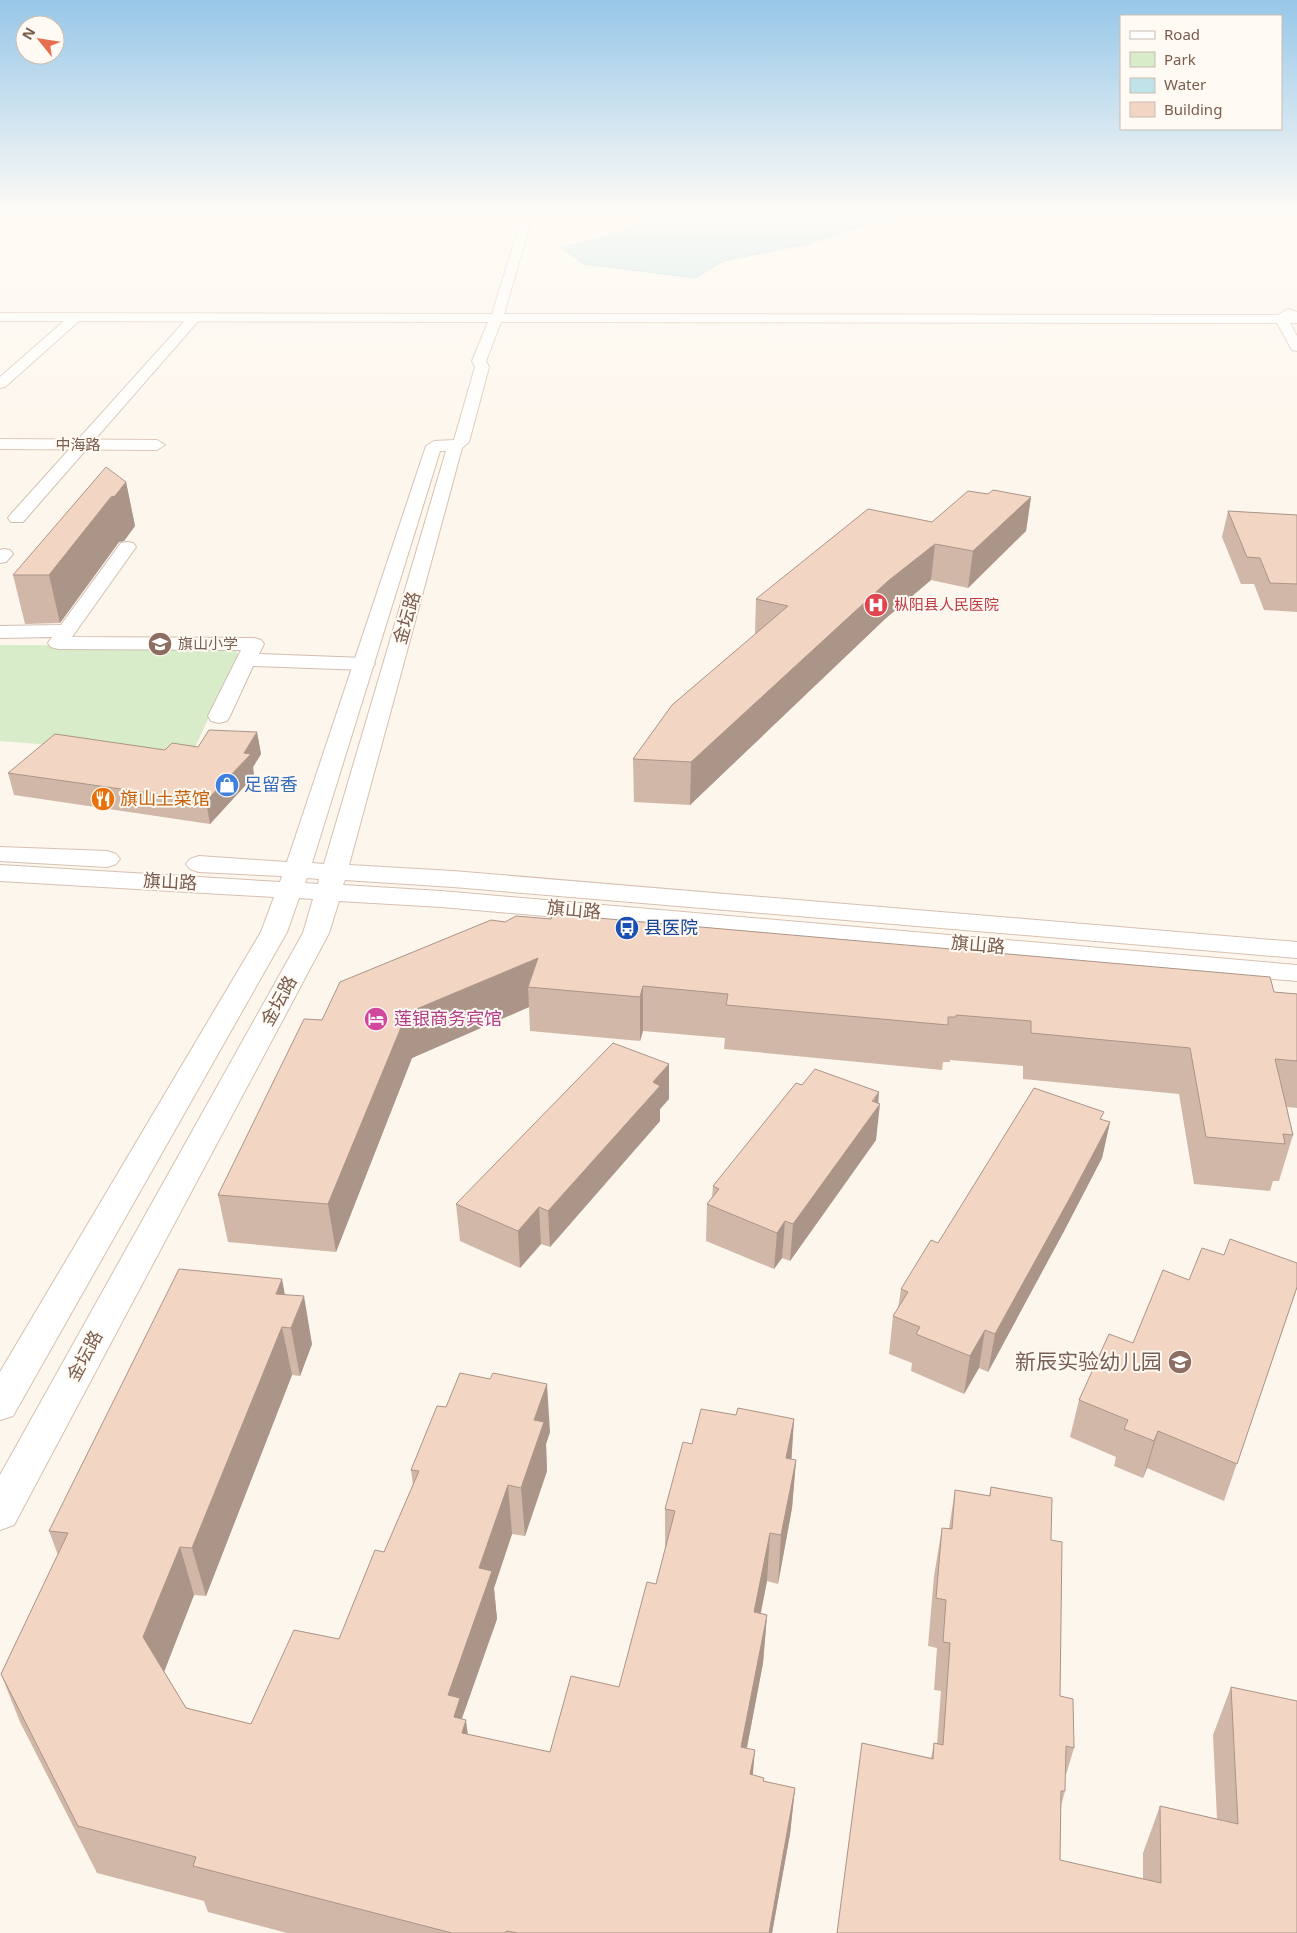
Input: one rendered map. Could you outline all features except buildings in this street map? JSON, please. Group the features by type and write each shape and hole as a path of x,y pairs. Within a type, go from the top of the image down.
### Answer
{"main road":[{"name":"金坛路","path":"0,1405 274,932 365,664 434,446 455,446 461,442 482,367 474,361 497,315 501,301"},
{"path":"0,311 480,312 497,315 1292,316 1297,347"},
{"path":"0,317 195,317 480,312"},
{"path":"471,330 480,312"},
{"path":"0,384 76,317"},
{"path":"17,518 195,317"},
{"name":"中海路","path":"0,444 157,445"},
{"name":"金坛路","path":"0,1513 316,933 455,446"},
{"path":"127,547 58,643 254,644 219,716"},
{"path":"0,632 66,631"},
{"path":"246,660 365,664"},
{"name":"旗山路","path":"0,854 293,880"},
{"name":"旗山路","path":"0,873 332,882 595,912 1297,973"},
{"name":"旗山路","path":"332,882 453,879 1297,950"}],"green space":[{"path":"0,645 215,646 235,649 238,654 191,756 0,741"}],"place":[{"name":"枞阳县人民医院","path":"876,605"},
{"name":"旗山小学","path":"160,644"},
{"name":"足留香","path":"227,785"},
{"name":"旗山土菜馆","path":"103,799"},
{"name":"县医院","path":"627,928"},
{"name":"莲银商务宾馆","path":"376,1019"},
{"name":"新辰实验幼儿园","path":"1180,1362"}]}
